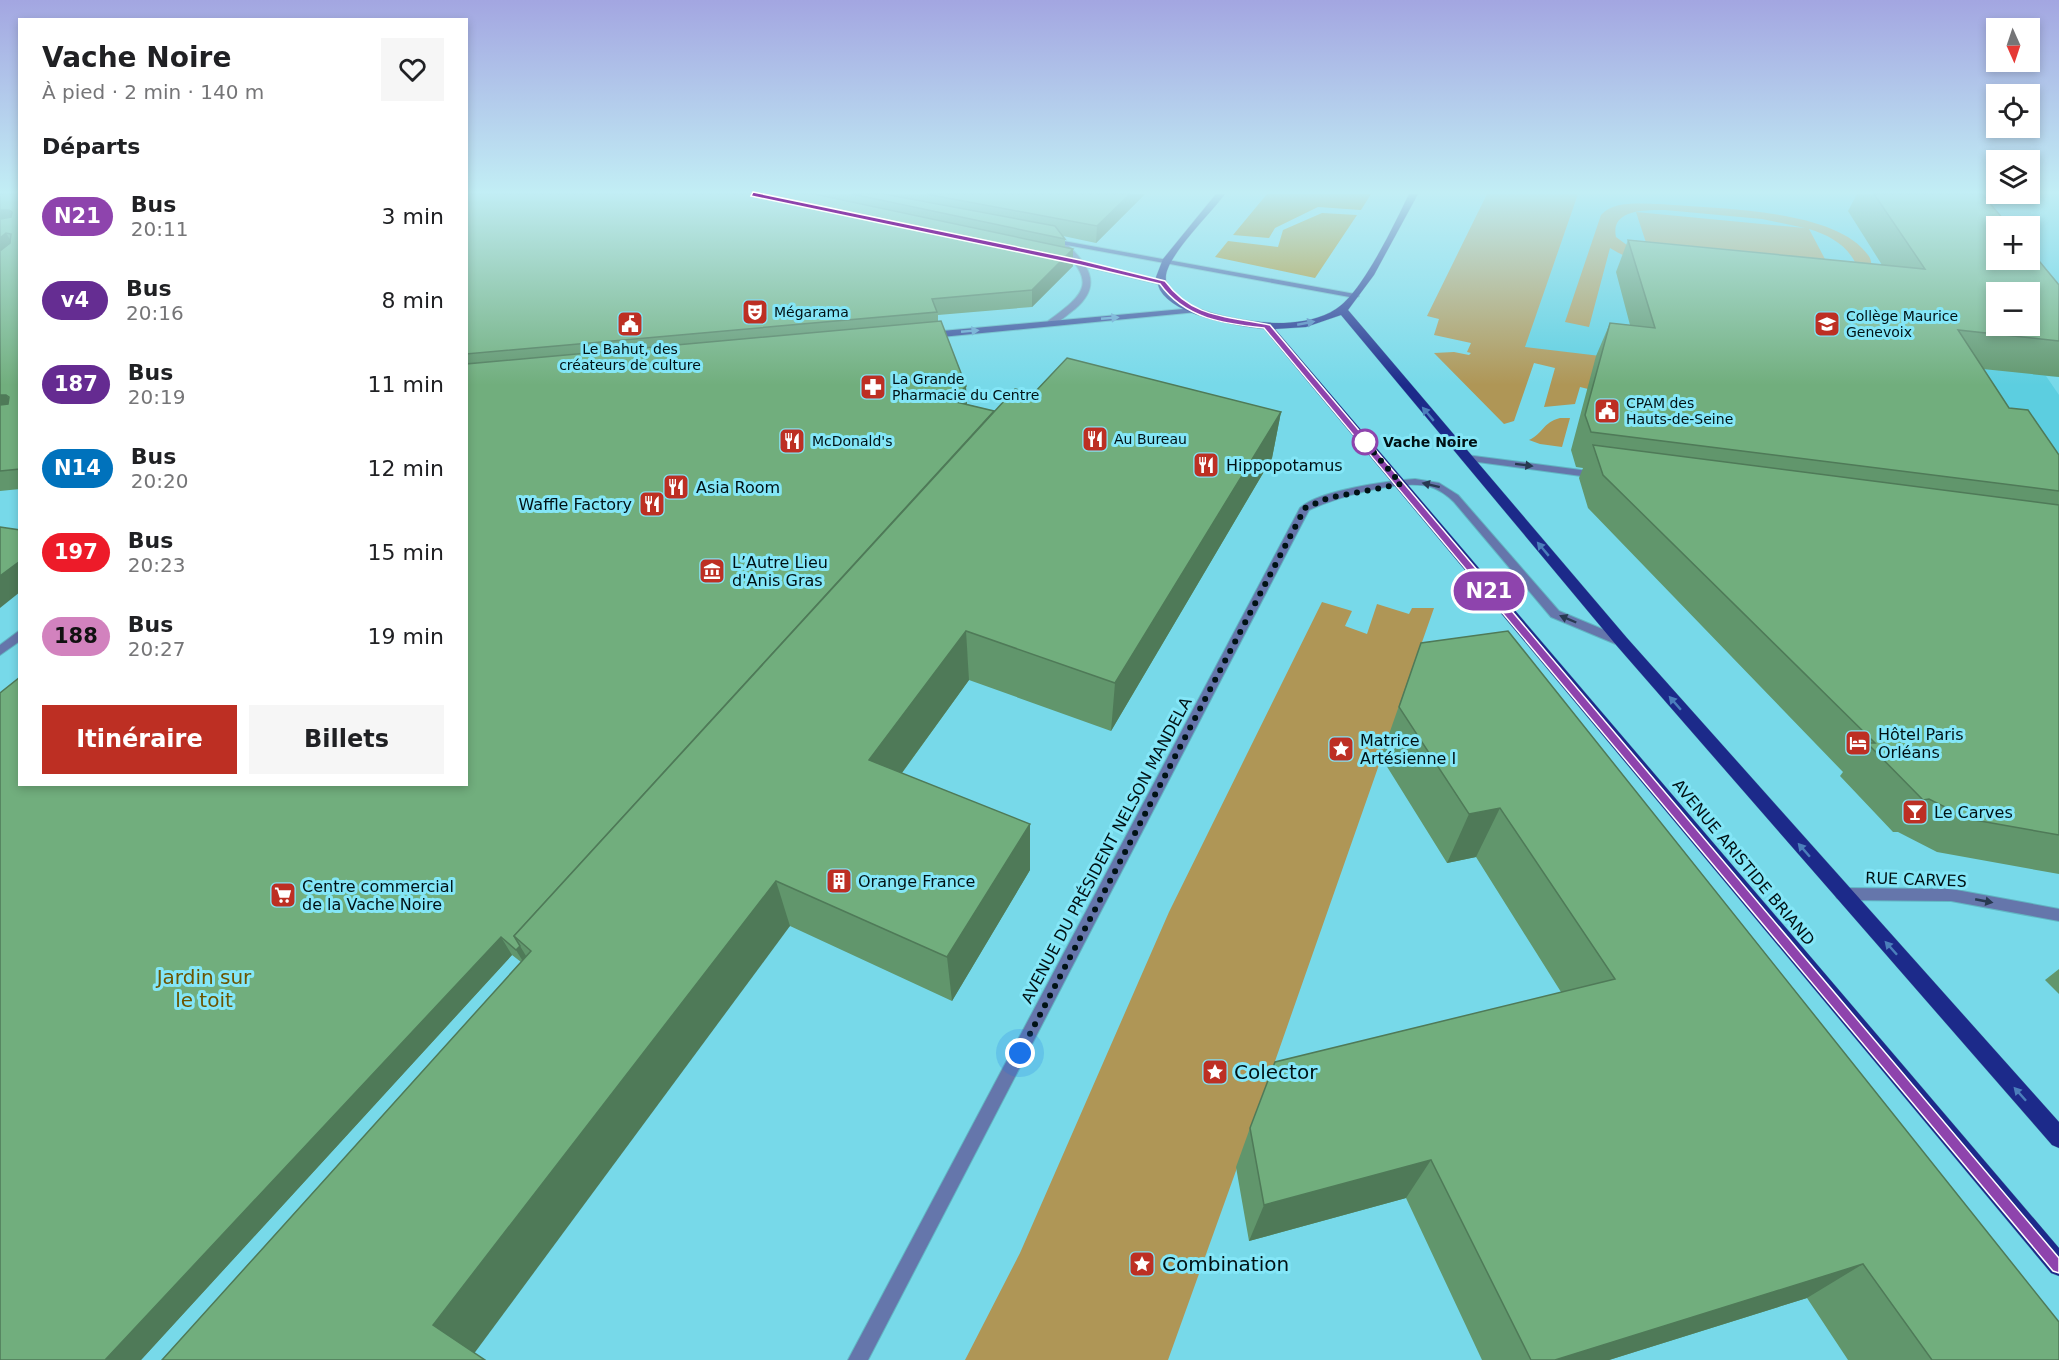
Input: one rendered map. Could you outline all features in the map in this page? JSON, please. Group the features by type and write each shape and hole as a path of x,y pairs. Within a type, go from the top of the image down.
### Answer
{"main road":[{"path":"1146,257 1355,296"},
{"path":"1169,257 1162,268 1163,283 1173,297 1194,310 1226,321 1267,326 1303,324 1342,310 1355,296 1378,257"},
{"path":"926,335 1194,310"},
{"path":"1342,310 1622,642 2059,1138"},
{"name":"AVENUE ARISTIDE BRIAND","path":"1267,326 2059,1265"}],"street":[{"path":"1052,323 1070,311 1086,294 1089,283 1080,262 1075,257"},
{"path":"1057,258 1163,283"},
{"path":"1466,458 1612,477"},
{"path":"1401,484 1427,483 1447,491 1458,500 1556,614 1622,642"},
{"name":"AVENUE DU PRÉSIDENT NELSON MANDELA","path":"858,1360 1305,508 1328,498 1401,484"},
{"path":"0,651 18,636"},
{"name":"RUE CARVES","path":"1842,894 1951,894 2059,915"}],"shaded area":[{"path":"1217,257 1329,257 1315,278"},
{"path":"1456,257 1556,257 1525,347 1634,360 1588,389 1580,387 1575,404 1544,407 1555,368 1534,363 1514,421 1504,424 1434,353 1454,352 1469,355 1471,353 1467,352 1471,343 1434,335 1439,319 1427,316"},
{"path":"1556,257 1986,257 1986,270 2040,270 2040,257 2059,257 2059,377 2046,376 2059,395 2059,496 1956,397 1524,348"},
{"path":"1587,257 1607,257 1589,327 1565,322"},
{"path":"1629,257 1824,257 1834,276 1653,259 1668,264 1716,272 1800,279 1841,276 1853,269 1856,264 1852,257 1870,257 1871,268 1866,275 1852,282 1830,286 1801,287 1707,279 1665,271"},
{"path":"1570,418 1562,447 1529,440 1554,420"},
{"path":"1322,602 1352,611 1345,626 1367,634 1377,604 1409,614 1412,608 1434,608 1168,1360 965,1360 1020,1253 1169,912"}],"building":[{"path":"0,257 18,257 18,469 0,471 0,405 8,404 9,397 0,395"},
{"path":"468,257 1065,257 1032,290 932,299 937,312 468,354"},
{"path":"1633,257 1807,257 1925,269 1917,257 1986,257 1986,270 2040,270 2040,262 2059,285 2059,341 2013,336 2040,336 2040,282 1986,282 1986,333 1958,330 2009,408 2028,410 2059,455 2059,491 1591,432 1585,415 1610,323 1655,328"},
{"name":"Centre commercial de la Vache Noire","path":"941,321 966,386 952,401 994,411 514,936 520,946 516,950 501,937 105,1360 0,1360 0,693 18,679 18,786 468,786 468,364"},
{"name":"Orange France","path":"1067,358 1281,412 1115,683 966,631 869,760 1030,824 947,957 776,881 433,1325 485,1360 162,1360 531,951 514,936 1015,389 1034,393"},
{"path":"1593,445 2059,505 2059,835 1969,819 1929,799 1923,800 1867,743 1875,743 1603,475"},
{"path":"0,527 18,530 18,562 0,576"},
{"path":"1508,631 2059,1322 2059,1360 1932,1360 1863,1264 1555,1360 1531,1360 1431,1160 1264,1205 1250,1128 1275,1062 1615,979 1500,808 1469,814 1399,707 1421,643"}],"bus line":[{"name":"N21","path":"1058,257 1163,283 1166,290 1182,304 1207,316 1246,325 1267,326 2059,1265"}],"place":[{"name":"Mégarama","path":"755,312"},
{"name":"Le Bahut, des créateurs de culture","path":"630,324"},
{"name":"Collège Maurice Genevoix","path":"1827,324"},
{"name":"La Grande Pharmacie du Centre","path":"873,387"},
{"name":"CPAM des Hauts-de-Seine","path":"1607,411"},
{"name":"Au Bureau","path":"1095,439"},
{"name":"McDonald's","path":"792,441"},
{"name":"Vache Noire","path":"1365,442"},
{"name":"Hippopotamus","path":"1206,465"},
{"name":"Asia Room","path":"676,487"},
{"name":"Waffle Factory","path":"652,504"},
{"name":"L’Autre Lieu d'Anis Gras","path":"712,571"},
{"name":"Hôtel Paris Orléans","path":"1858,743"},
{"name":"Matrice Artésienne I","path":"1341,749"},
{"name":"Le Carves","path":"1915,812"},
{"name":"Orange France","path":"839,881"},
{"name":"Centre commercial de la Vache Noire","path":"283,895"},
{"name":"Colector","path":"1215,1072"},
{"name":"Combination","path":"1142,1264"}],"route":[{"path":"1020,1053 1305,508 1328,498 1401,484 1365,442"}],"park label":[{"name":"Jardin sur le toit","path":"204,988"}]}
